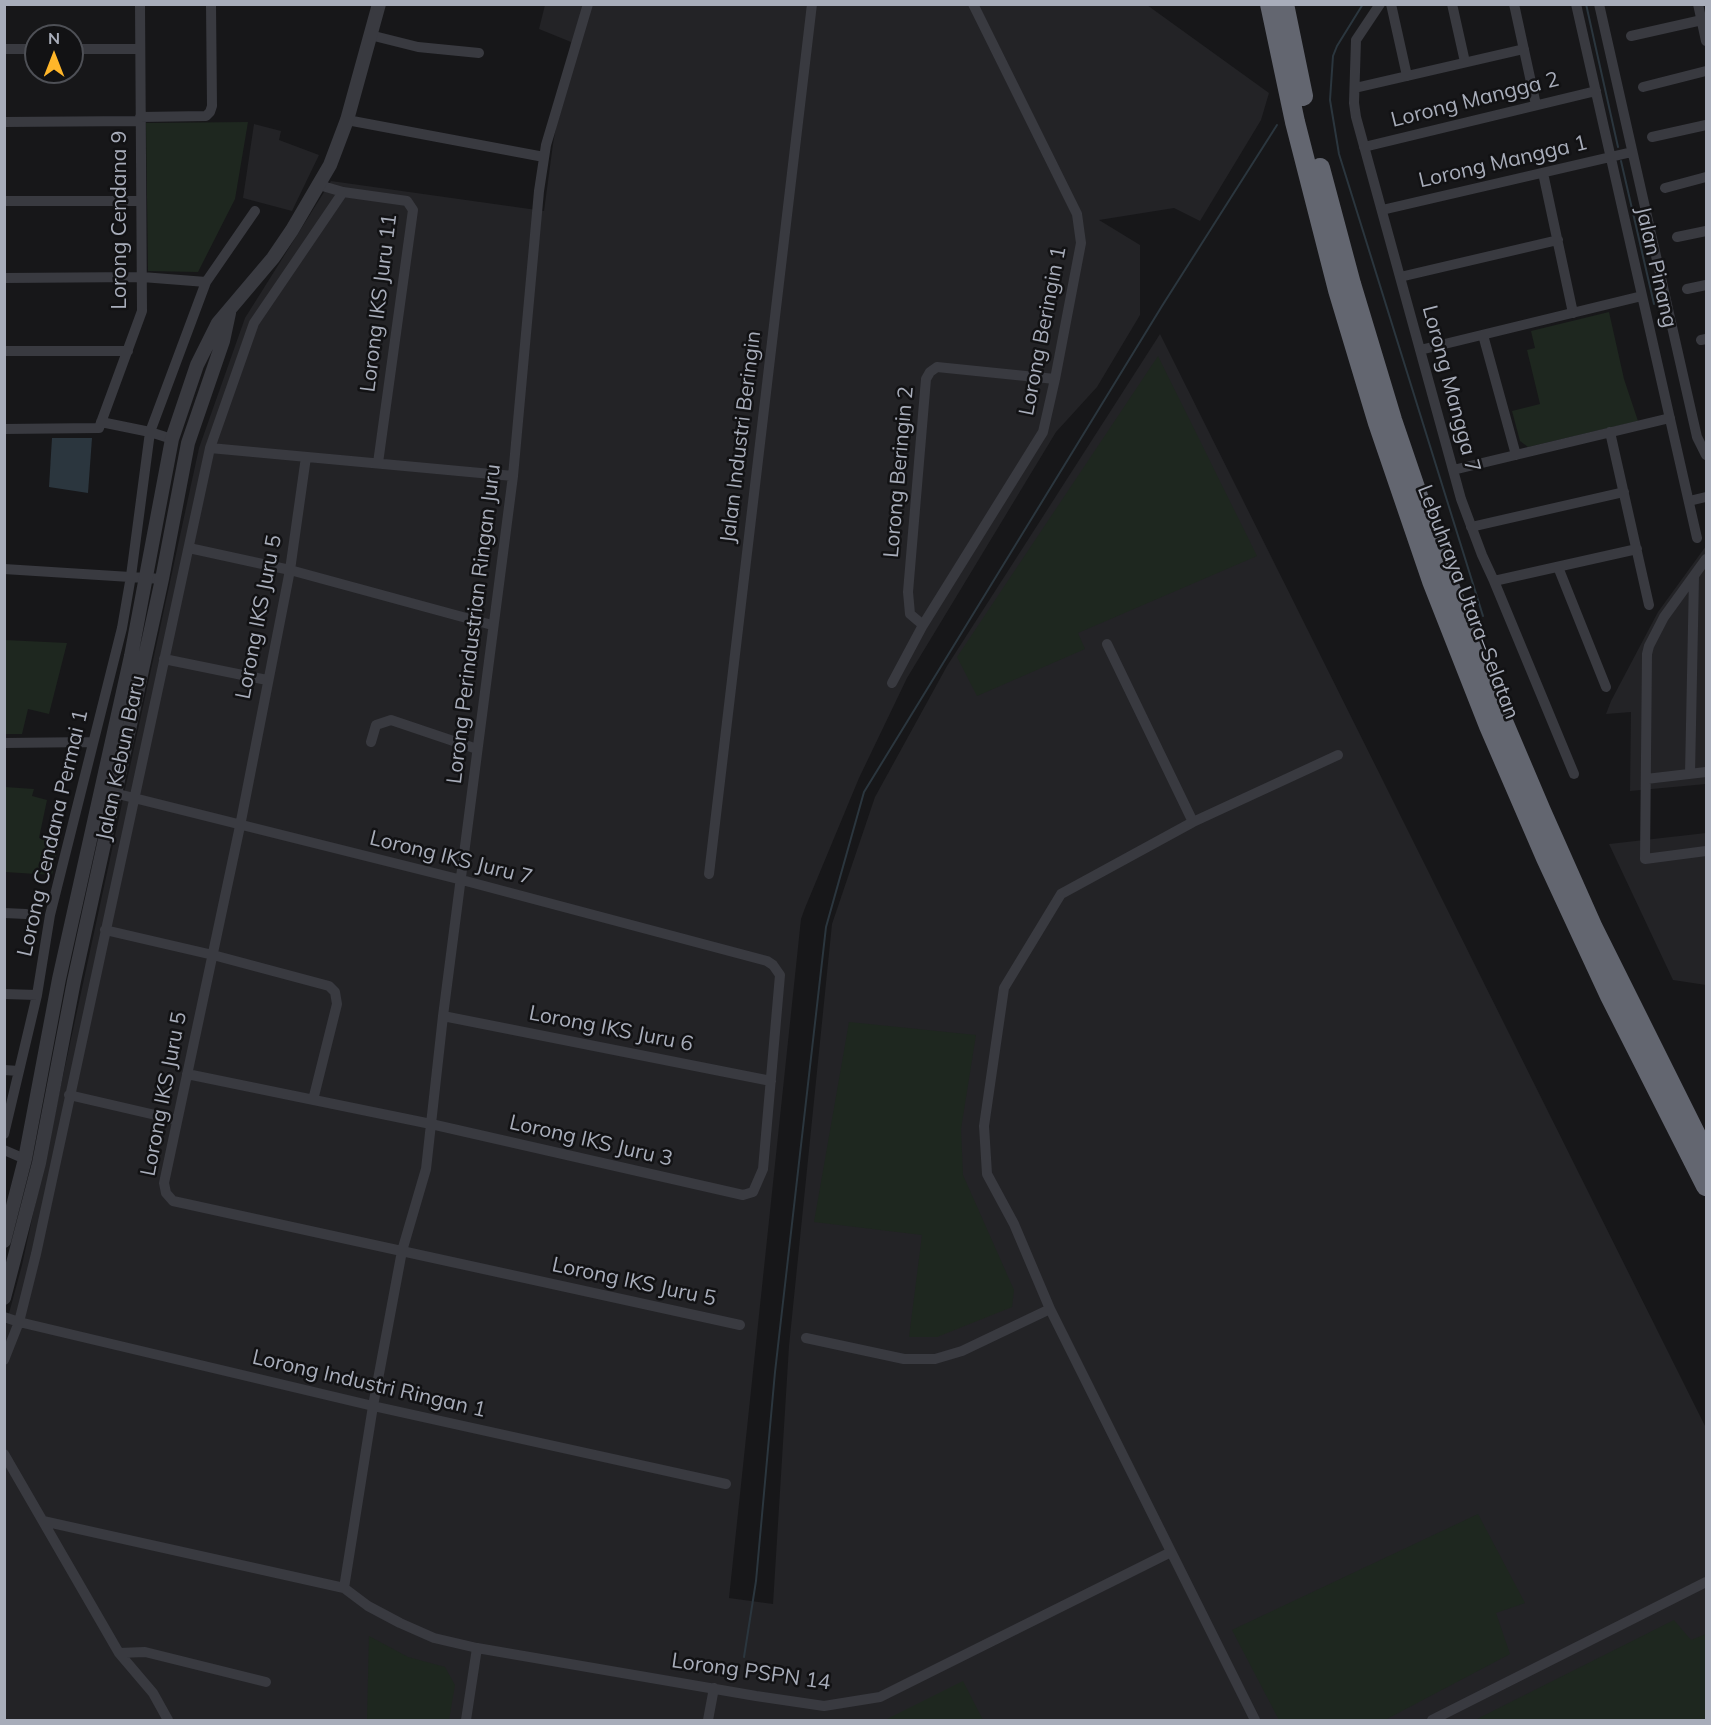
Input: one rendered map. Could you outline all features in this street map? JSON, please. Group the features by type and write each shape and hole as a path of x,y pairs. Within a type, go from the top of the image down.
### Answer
{"highway":[{"name":"Lebuhraya Utara–Selatan","path":"1270,4 1295,122 1338,290 1389,457 1432,581 1489,726 1551,868 1610,996 1707,1186"},
{"name":"Lebuhraya Utara–Selatan","path":"1284,4 1314,143 1351,284 1392,420 1438,555 1496,707 1556,845 1617,978 1707,1155"}],"street":[{"name":"Lorong Cendana 9","path":"100,425 142,311 140,4"},
{"path":"4,122 206,116 212,106 211,4"},
{"name":"Jalan Kebun Baru","path":"4,1298 39,1163 172,439 197,364 218,323 273,258 334,157 347,120 379,4"},
{"name":"Lorong Perindustrian Ringan Juru","path":"344,1588 373,1406 402,1251 426,1168 492,625 513,476 544,157 588,4"},
{"name":"Jalan Industri Beringin","path":"709,874 812,4"},
{"name":"Lorong Beringin 1","path":"892,683 923,625 1043,432 1081,243 1077,214 973,4"},
{"name":"Lorong Mangga 7","path":"1380,4 1356,40 1356,117 1453,470 1471,527 1574,774"},
{"path":"1391,4 1407,76"},
{"path":"1452,4 1465,62"},
{"path":"1514,4 1536,105"},
{"name":"Jalan Pinang","path":"1576,4 1698,538"},
{"name":"Jalan Pinang","path":"1599,4 1697,437 1706,453"},
{"path":"1698,4 1707,41"},
{"path":"1631,36 1702,20"},
{"path":"370,35 418,47 479,53"},
{"path":"4,49 24,49"},
{"path":"84,49 139,50"},
{"path":"1355,88 1524,49"},
{"path":"1643,87 1707,71"},
{"name":"Lorong Mangga 2","path":"1364,147 1596,91"},
{"path":"347,120 544,157"},
{"path":"1652,137 1707,124"},
{"name":"Lorong Mangga 1","path":"1382,210 1632,152"},
{"path":"1543,173 1574,313"},
{"path":"1665,188 1707,177"},
{"name":"Lorong IKS Juru 11","path":"319,184 343,192 407,201 412,210 378,463"},
{"name":"Jalan Kebun Baru","path":"4,1360 19,1322 36,1254 210,448 254,323 343,192"},
{"path":"4,201 141,201"},
{"name":"Lorong Cendana Permai 1","path":"4,1134 37,995 50,915 122,628 150,432 206,282 255,211"},
{"path":"1677,237 1707,231"},
{"path":"1400,277 1557,240"},
{"path":"4,278 142,277 206,282"},
{"path":"1688,289 1707,285"},
{"path":"1420,350 1642,296"},
{"name":"Jalan Kebun Baru","path":"4,1241 24,1158 59,978 95,817 107,792 162,579 188,443 230,310"},
{"path":"1483,334 1516,455"},
{"path":"4,351 128,351"},
{"name":"Lorong Beringin 2","path":"923,625 910,614 908,592 926,379 930,372 938,367 1055,379"},
{"path":"1453,470 1670,418"},
{"path":"4,429 100,425 150,432 172,439"},
{"path":"1610,432 1649,605"},
{"path":"210,448 513,476"},
{"name":"Lorong IKS Juru 5","path":"306,457 290,570 240,826 164,1183 166,1193 173,1202 740,1325"},
{"path":"1471,527 1624,492"},
{"path":"1689,501 1707,497"},
{"path":"189,548 290,570 492,625"},
{"path":"1494,581 1637,549"},
{"path":"1707,559 1664,617 1647,654 1645,859 1707,851"},
{"path":"1557,567 1606,687"},
{"path":"4,569 162,579"},
{"path":"1690,774 1694,576"},
{"path":"1107,644 1193,822"},
{"path":"164,658 267,680"},
{"path":"371,742 376,725 391,720 477,749"},
{"path":"4,743 93,742"},
{"path":"1255,1720 1050,1309 1014,1224 987,1174 984,1126 1004,988 1061,894 1193,822 1338,755"},
{"path":"1646,779 1707,772"},
{"name":"Lorong IKS Juru 7","path":"107,792 462,880 767,961 776,969 781,981 771,1081"},
{"path":"77,812 95,817"},
{"path":"4,913 26,914"},
{"path":"105,930 213,955 329,986 335,992 337,1004 313,1100"},
{"path":"4,994 37,995"},
{"name":"Lorong IKS Juru 6","path":"443,1016 771,1081"},
{"path":"4,1070 19,1071"},
{"name":"Lorong IKS Juru 3","path":"187,1074 431,1124 742,1195 753,1192 762,1169 771,1081"},
{"path":"69,1095 177,1120"},
{"path":"4,1150 24,1158"},
{"path":"17,1250 36,1254"},
{"path":"806,1338 904,1359 935,1359 962,1351 1050,1309"},
{"name":"Lorong Industri Ringan 1","path":"4,1317 373,1406 726,1484"},
{"path":"4,1454 119,1653 153,1693 168,1720"},
{"path":"43,1521 344,1588"},
{"name":"Lorong PSPN 14","path":"344,1588 368,1606 434,1638 477,1648 824,1706 880,1697 1171,1552"},
{"path":"1432,1720 1707,1582"},
{"path":"466,1720 477,1648"},
{"path":"119,1653 145,1652 266,1682"},
{"path":"708,1720 714,1688"}],"shaded area":[{"path":"545,5 1147,5 1269,93 1261,120 1200,221 1174,208 1099,220 1140,245 1140,315 1097,387 1056,432 907,678 859,778 801,919 729,1598 773,1604 789,1346 832,924 875,797 947,666 1160,334 1706,1428 1706,1720 5,1720 5,1328 22,1265 199,448 245,318 331,181 544,211 571,42 539,29"},
{"path":"248,122 235,199 198,272 148,271 146,123"},
{"path":"254,124 281,131 279,140 319,155 292,211 243,198"},
{"path":"1609,312 1624,379 1638,421 1528,447 1520,441 1512,411 1540,404 1527,350 1535,348 1531,331"},
{"path":"1158,356 1257,556 1078,633 1085,649 977,696 957,657"},
{"path":"52,438 92,438 88,493 49,487"},
{"path":"1706,546 1706,784 1630,791 1631,712 1606,714 1658,612"},
{"path":"5,640 67,643 49,714 28,709 22,734 5,734"},
{"path":"5,787 34,789 32,796 47,800 39,838 59,843 52,875 5,872"},
{"path":"1706,833 1706,985 1673,980 1609,844"},
{"path":"849,1022 976,1035 961,1129 963,1175 1014,1290 1012,1307 937,1337 909,1337 922,1235 814,1222"},
{"path":"1478,1514 1525,1603 1496,1613 1510,1654 1385,1720 1279,1720 1232,1630"},
{"path":"1674,1620 1691,1640 1706,1634 1706,1720 1475,1720"},
{"path":"369,1636 408,1657 445,1667 455,1685 449,1720 367,1720"},
{"path":"963,1681 983,1720 879,1720 887,1719"}],"waterway":[{"path":"1363,4 1333,56 1330,100 1339,154 1483,616"},
{"path":"1586,4 1618,147"},
{"path":"744,1657 756,1581 775,1372 826,927 864,792 1162,306 1277,125"},
{"path":"1621,161 1654,304"}]}
